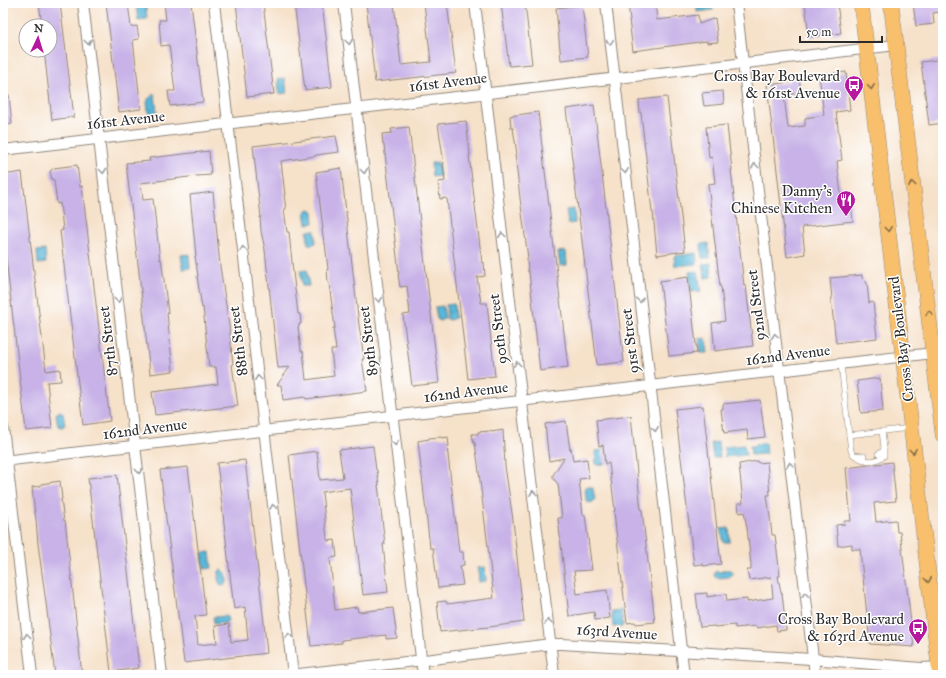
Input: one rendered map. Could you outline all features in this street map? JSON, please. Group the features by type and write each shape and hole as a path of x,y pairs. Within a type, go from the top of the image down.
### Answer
{"main road":[{"name":"Cross Bay Boulevard","path":"861,3 940,670"},
{"name":"Cross Bay Boulevard","path":"891,3 936,353 943,435"}],"street":[{"name":"87th Street","path":"83,3 162,675"},
{"name":"88th Street","path":"214,3 293,675"},
{"name":"89th Street","path":"344,3 423,675"},
{"name":"90th Street","path":"475,3 554,675"},
{"name":"91st Street","path":"606,3 684,675"},
{"name":"92nd Street","path":"736,3 814,675"},
{"name":"161st Avenue","path":"3,150 896,45"},
{"name":"162nd Avenue","path":"5,461 936,353"},
{"path":"3,427 5,461 32,675"},
{"name":"163rd Avenue","path":"290,675 551,644 812,659 940,670"}],"lane":[{"path":"841,364 851,451 854,456 861,460 868,461 878,460 884,456 882,431"},
{"path":"849,435 911,428"},
{"path":"878,454 882,452 884,448"},
{"path":"854,456 864,456"}],"water":[{"path":"712,3 713,10 697,12 697,4"},
{"path":"146,6 147,19 138,20 136,7"},
{"path":"285,78 287,93 279,94 278,79"},
{"path":"153,94 155,94 157,112 148,113 147,102"},
{"path":"438,162 440,176 432,177 431,163"},
{"path":"309,209 313,211 314,223 307,224 305,212"},
{"path":"574,209 575,223 568,224 566,210"},
{"path":"313,230 315,231 316,243 308,244 307,232"},
{"path":"708,243 710,258 702,258 701,244"},
{"path":"45,250 46,263 38,264 37,251"},
{"path":"566,251 567,265 560,266 558,252"},
{"path":"696,253 697,264 675,266 674,256"},
{"path":"189,254 190,268 183,269 181,255"},
{"path":"711,263 712,277 705,278 703,264"},
{"path":"307,270 309,286 302,286 300,271"},
{"path":"698,271 701,291 691,292 689,272"},
{"path":"454,304 455,318 450,320 447,319 446,305"},
{"path":"443,306 445,318 440,321 437,319 435,307"},
{"path":"706,338 708,353 701,353 699,339"},
{"path":"60,411 63,413 65,425 63,425 63,427 58,426 56,414"},
{"path":"718,442 720,457 713,458 711,443"},
{"path":"765,443 766,454 751,455 750,446"},
{"path":"744,445 746,455 725,457 724,447"},
{"path":"602,450 604,464 596,465 595,451"},
{"path":"586,487 593,488 595,500 593,502 589,503 586,501"},
{"path":"729,528 730,542 723,542 720,529"},
{"path":"210,552 212,568 204,569 202,553"},
{"path":"485,567 486,581 479,582 478,568"},
{"path":"220,570 223,570 226,573 227,583 224,586 220,584 218,580"},
{"path":"724,570 731,570 733,574 727,577 715,577 714,574 716,571 721,572"},
{"path":"621,610 623,626 613,627 611,611"},
{"path":"226,616 228,620 226,623 214,624 213,617"}],"building":[{"path":"39,3 60,3 74,117 52,120 45,58 58,58 58,18 41,18"},
{"path":"106,3 128,3 131,27 137,26 139,39 133,40 141,109 119,112"},
{"path":"164,3 191,3 203,102 170,106 168,91 175,91 169,45 161,46 159,20 166,20"},
{"path":"236,3 263,3 274,94 247,97"},
{"path":"294,3 322,3 332,87 305,90"},
{"path":"366,3 394,3 401,65 431,62 424,3 447,3 456,73 375,82"},
{"path":"501,3 525,3 532,64 509,66"},
{"path":"628,3 655,3 657,20 698,15 699,24 715,18 718,42 707,43 707,41 633,51"},
{"path":"805,3 837,3 841,33 809,37"},
{"path":"913,3 940,3 941,12 933,13 934,24 916,26"},
{"path":"582,5 588,57 561,60 556,8"},
{"path":"943,59 943,123 929,125 921,62"},
{"path":"846,72 850,110 836,112 842,160 837,161 842,203 851,202 853,221 802,227 805,254 787,257 767,85 789,82 788,78 799,76 801,93 784,95 788,128 805,126 805,118 824,115 819,75"},
{"path":"723,91 724,104 704,106 702,93"},
{"path":"9,95 12,124 3,125 3,96"},
{"path":"667,97 685,251 657,255 639,100"},
{"path":"594,105 624,362 597,365 566,109"},
{"path":"538,112 568,367 540,371 515,154 517,154 510,116"},
{"path":"466,121 482,263 484,262 485,276 477,277 481,303 487,303 495,376 468,379 447,199 440,199 438,182 445,181 438,124"},
{"path":"727,125 744,286 746,286 753,346 715,351 712,323 725,321 708,184 715,183 712,157 709,158 706,127"},
{"path":"409,127 439,383 412,386 403,315 410,314 407,286 400,287 382,134 392,133 391,129"},
{"path":"336,136 339,152 281,161 286,209 284,209 287,232 289,232 298,314 300,314 301,324 299,324 298,327 301,351 303,351 306,380 334,376 331,350 336,350 333,328 335,328 328,283 328,269 316,172 341,168 364,359 362,359 367,391 306,399 305,397 283,400 281,385 277,385 290,367 278,368 265,250 261,231 261,217 253,146"},
{"path":"209,151 211,175 141,183 143,200 153,199 168,313 173,371 150,374 126,163 150,161 149,158"},
{"path":"77,165 80,187 82,186 110,421 83,425 60,231 63,230 60,203 57,204 54,180 52,180 50,171 54,168"},
{"path":"22,172 46,371 60,369 61,381 47,382 52,428 26,431 3,232 3,175"},
{"path":"213,192 220,266 229,325 232,365 238,406 155,415 152,392 218,384 216,367 209,367 203,307 202,308 197,276 190,195"},
{"path":"862,275 862,278 867,283 869,303 873,302 877,338 836,343 830,278"},
{"path":"688,277 697,353 669,356 660,281"},
{"path":"880,378 883,411 861,413 857,381"},
{"path":"760,400 765,437 748,439 747,430 724,433 721,409 723,409 723,404"},
{"path":"703,406 721,564 703,566 703,564 694,565 675,409"},
{"path":"631,416 655,622 636,624 635,622 627,623 609,463 605,464 603,445 599,446 596,420"},
{"path":"566,421 573,461 587,459 589,478 579,479 592,570 574,571 577,594 607,590 610,618 595,620 594,612 569,616 558,518 562,518 558,484 553,478 553,475 564,458 549,461 545,424"},
{"path":"503,430 505,466 513,520 524,622 440,632 437,602 446,601 447,604 494,598 478,464 472,434 478,434 478,432"},
{"path":"448,437 449,446 447,446 459,552 463,552 464,565 460,566 463,585 438,588 433,548 430,548 418,441"},
{"path":"373,446 379,485 388,592 363,595 350,488 322,492 327,539 328,541 335,540 337,557 330,558 335,610 357,607 358,612 393,608 397,638 386,639 386,635 342,640 342,643 311,646 289,455 317,451 320,480 343,478 339,450"},
{"path":"245,460 267,653 184,663 160,470 188,467 206,615 195,616 198,645 217,643 215,626 229,624 231,642 248,640 245,607 234,609 217,463"},
{"path":"757,461 758,463 767,462 770,495 767,495 772,535 775,535 780,576 778,576 782,593 786,630 777,631 776,625 757,628 756,626 735,628 735,625 700,627 696,594 707,593 707,597 726,594 727,601 747,599 747,602 773,598 771,577 749,580 747,570 751,570 751,565 747,528 744,512 739,513 738,503 743,503 739,464"},
{"path":"892,462 896,501 874,503 876,522 896,520 897,532 900,532 914,647 870,644 860,549 852,549 852,544 838,546 836,525 845,524 844,521 851,521 846,468"},
{"path":"117,475 139,668 111,672 88,478"},
{"path":"60,481 82,675 55,675 38,544 32,487"}],"place":[{"name":"Cross Bay Boulevard & 161st Avenue","path":"854,102"},
{"name":"Danny's Chinese Kitchen","path":"846,217"},
{"name":"Cross Bay Boulevard & 163rd Avenue","path":"918,645"}]}
